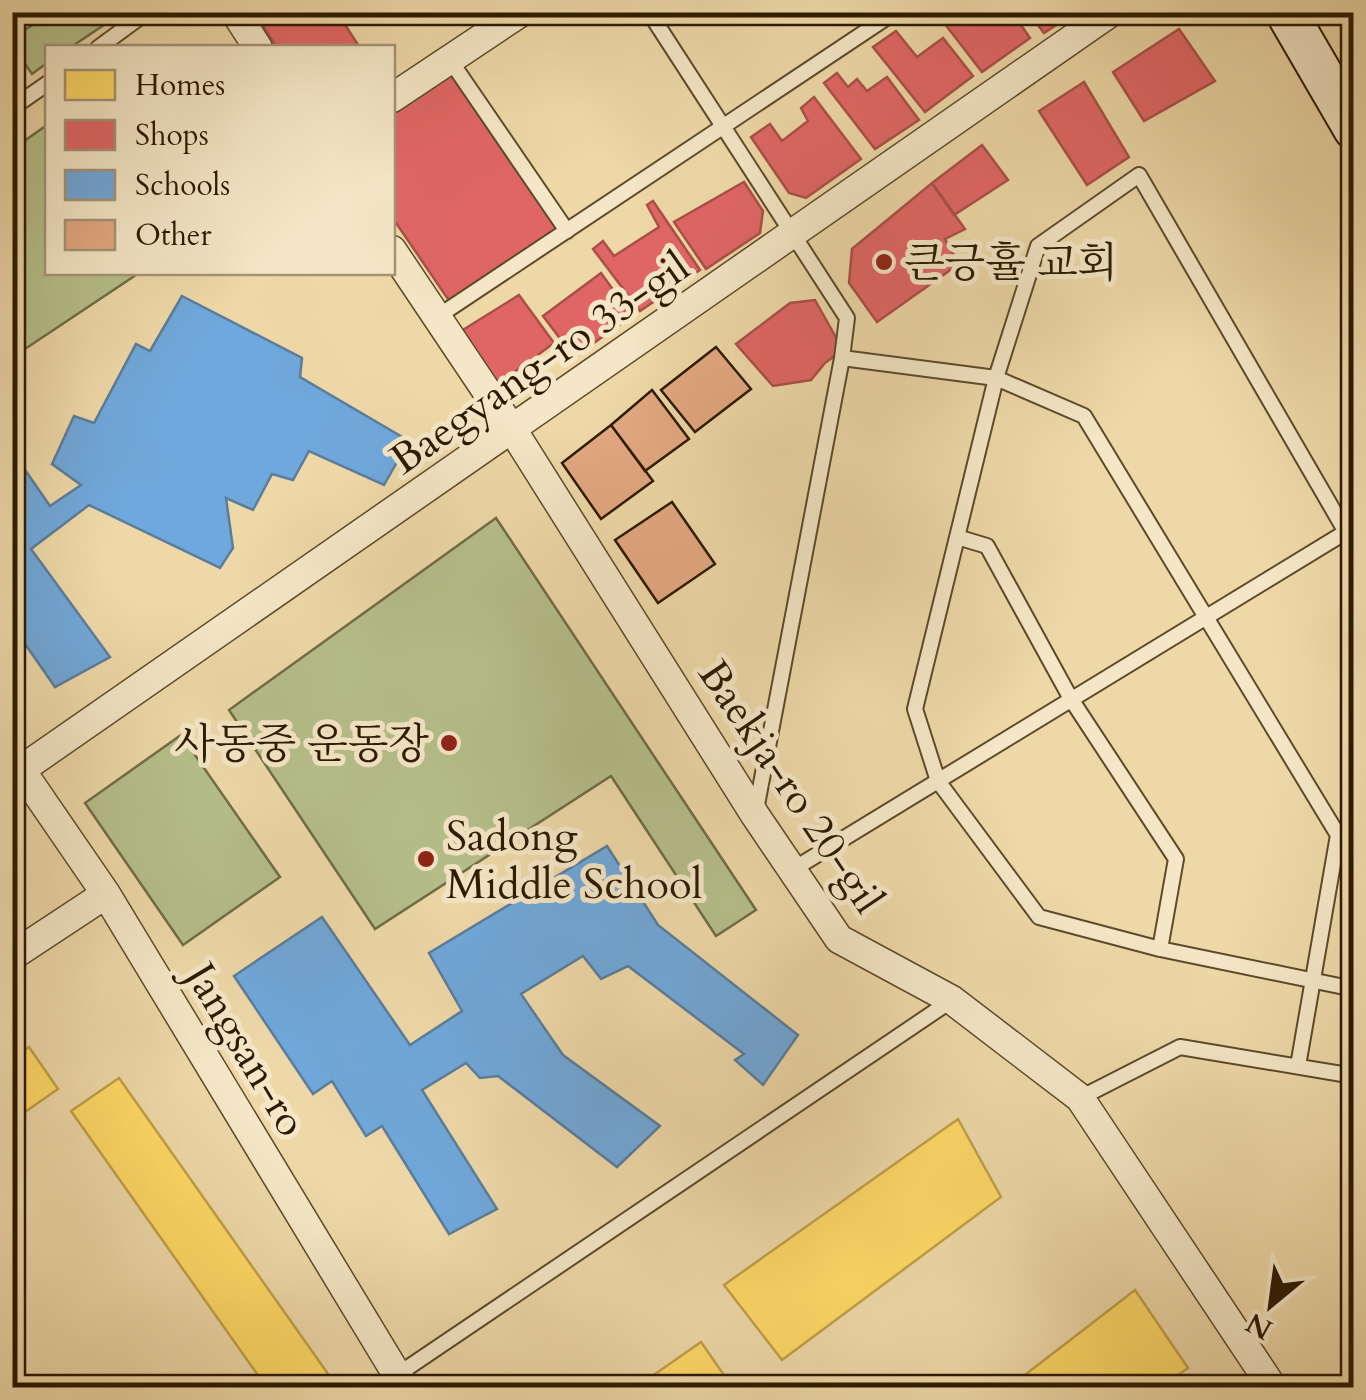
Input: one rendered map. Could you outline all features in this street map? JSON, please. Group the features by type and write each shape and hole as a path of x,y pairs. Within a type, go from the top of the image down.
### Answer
{"street":[{"path":"234,12 256,45"},
{"path":"395,96 521,12"},
{"name":"Baegyang-ro 33-gil","path":"16,768 1111,12"},
{"path":"1286,12 1354,129"},
{"name":"Baekja-ro 20-gil","path":"395,254 512,429 755,816 839,939 952,1000 1080,1098 1273,1388"},
{"name":"Jangsan-ro","path":"16,768 106,894 401,1381"},
{"path":"12,956 106,894"}],"lane":[{"path":"102,45 147,12"},
{"path":"649,12 847,318 755,816"},
{"path":"437,317 895,12"},
{"path":"450,60 566,231"},
{"path":"12,108 45,85"},
{"path":"1354,546 1349,529 1138,175 1038,246 996,378 915,708 938,781 1039,917 1160,949 1354,989"},
{"path":"842,358 996,378 1084,416 1338,835 1298,1066"},
{"path":"792,870 1349,529"},
{"path":"957,537 988,546 1071,700 1176,859 1160,949"},
{"path":"401,1381 952,1000"},
{"path":"1080,1098 1180,1047 1354,1076"}],"green space":[{"path":"50,12 122,13 74,45 45,45 45,64 32,74 13,46 13,38"},
{"path":"45,126 45,275 136,275 13,357 13,149"},
{"name":"사동중 운동장","path":"496,518 756,910 716,936 611,776 375,929 229,710"},
{"path":"181,735 280,877 183,945 85,803"}],"building: Homes":[{"path":"12,12 43,12 12,32"},
{"path":"29,1047 58,1089 12,1121 12,1059"},
{"path":"119,1078 338,1388 267,1388 71,1111"},
{"path":"958,1119 1001,1197 782,1360 724,1285"},
{"path":"1135,1290 1188,1368 1160,1388 1008,1388"},
{"path":"701,1342 733,1388 635,1388"}],"building: Shops":[{"path":"254,12 337,12 358,45 275,45"},
{"path":"949,12 1012,12 1030,38 982,72 941,19"},
{"path":"1028,12 1076,12 1044,33"},
{"path":"1179,29 1215,81 1144,121 1113,72"},
{"path":"896,31 917,57 943,38 973,76 925,112 873,47"},
{"path":"837,73 848,87 857,79 867,91 887,77 919,120 875,149 824,83"},
{"path":"453,74 559,228 450,302 395,221 395,113"},
{"path":"1084,82 1129,157 1087,185 1039,111"},
{"path":"814,97 861,159 806,198 789,193 751,137 770,124 782,141 808,121 801,108"},
{"path":"982,145 1008,180 954,215 932,183"},
{"path":"744,182 763,211 760,233 706,269 674,222"},
{"path":"932,183 965,229 945,239 959,264 877,322 849,283 852,249"},
{"path":"653,201 700,270 640,311 593,249 603,241 614,256 659,227 647,205"},
{"path":"601,273 632,316 574,357 543,316"},
{"path":"519,295 554,343 505,379 481,383 458,333"},
{"path":"815,300 843,350 811,380 773,386 736,344 790,303"}],"building: Schools":[{"path":"182,296 302,358 300,377 409,441 384,485 309,451 293,480 272,474 253,510 226,498 233,548 220,568 89,505 31,549 110,657 55,687 12,625 12,451 50,506 81,485 52,464 74,416 94,423 136,344 150,351"},
{"path":"607,846 658,925 798,1035 763,1085 735,1060 744,1054 628,966 601,979 583,956 521,994 563,1055 660,1126 617,1167 498,1076 480,1078 466,1063 422,1090 497,1209 449,1234 382,1126 366,1136 332,1081 313,1094 234,976 322,917 410,1045 462,1011 429,953"}],"building: Other":[{"path":"716,347 751,389 695,432 661,390"},
{"path":"652,390 689,439 645,471 611,425"},
{"path":"611,425 653,481 601,519 562,463"},
{"path":"672,502 715,564 658,603 615,540"}],"place":[{"name":"큰긍휼 교회","path":"884,262"},
{"name":"사동중 운동장","path":"449,743"},
{"name":"Sadong Middle School","path":"426,859"}]}
